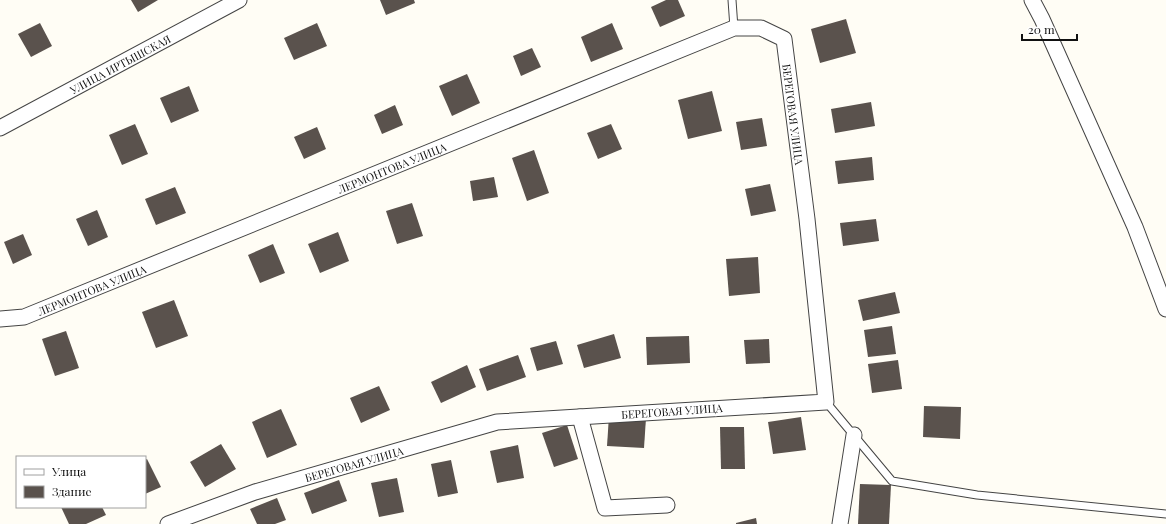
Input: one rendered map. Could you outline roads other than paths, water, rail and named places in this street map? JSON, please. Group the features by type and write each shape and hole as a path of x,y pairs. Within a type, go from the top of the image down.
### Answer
{"street":[{"name":"УЛИЦА ИРТЫШСКАЯ","path":"0,128 239,0"},
{"path":"1032,0 1042,19 1135,227 1166,309"},
{"name":"ЛЕРМОНТОВА УЛИЦА","path":"0,319 24,318 734,28 761,28 784,39"},
{"name":"БЕРЕГОВАЯ УЛИЦА","path":"168,524 255,492 497,422 826,402 807,219 784,39"},
{"path":"580,417 605,508 667,506"},
{"path":"840,524 854,435"}],"lane":[{"path":"732,0 734,28"},
{"path":"826,402 892,481 977,495 1166,514"}]}
